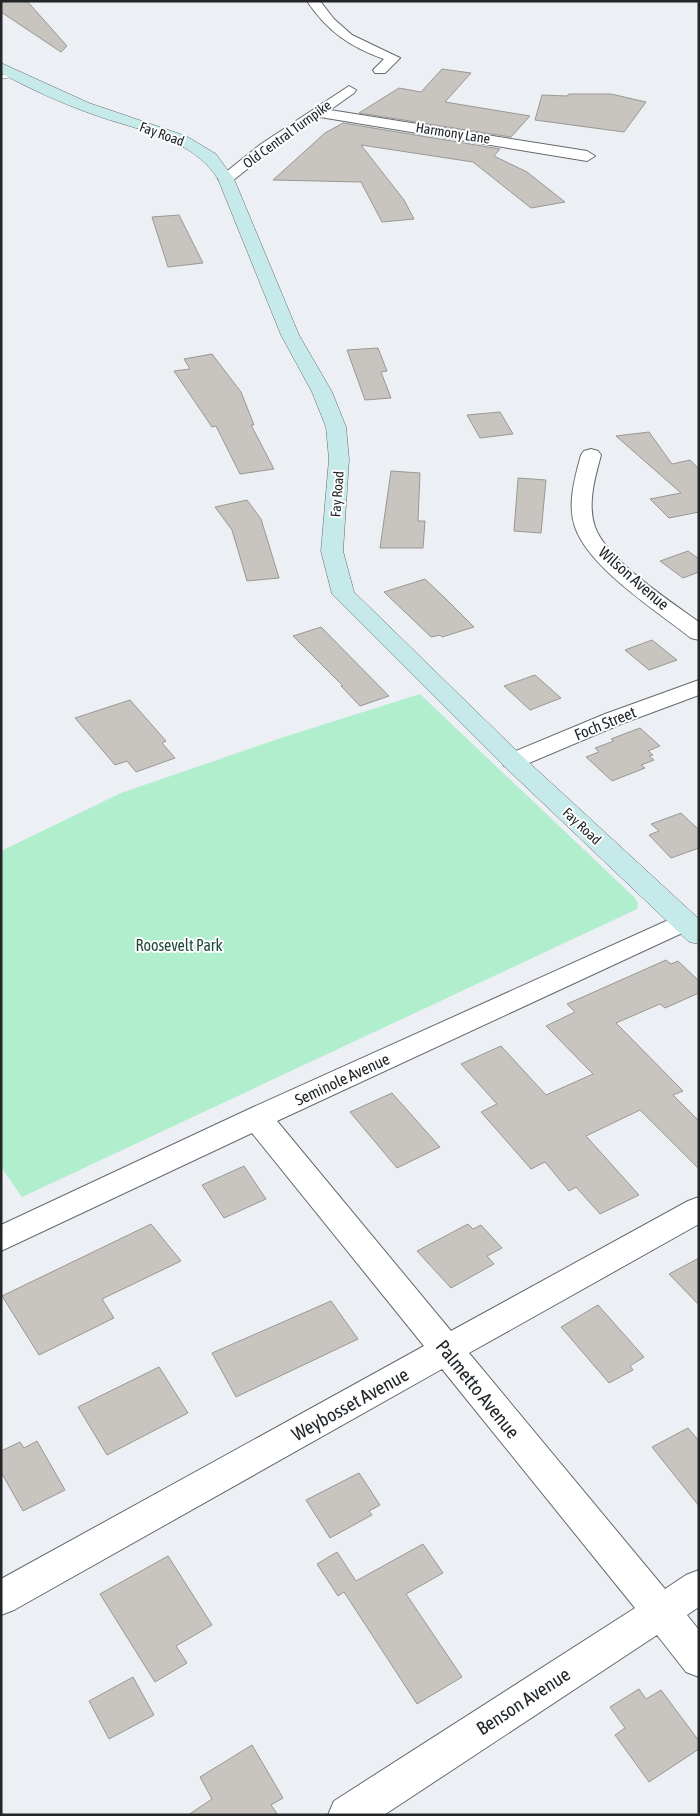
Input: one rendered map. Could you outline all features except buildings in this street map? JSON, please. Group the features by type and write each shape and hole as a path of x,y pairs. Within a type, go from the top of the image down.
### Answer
{"street":[{"path":"313,1 336,30 362,48 393,58 380,70"},
{"name":"Fay Road","path":"5,73 83,106 171,135 209,156 226,179 253,250 290,335 322,392 336,427 339,459 332,551 343,594 513,761 691,928"},
{"name":"Old Central Turnpike","path":"226,179 266,147 349,90"},
{"name":"Harmony Lane","path":"318,112 587,156"},
{"name":"Wilson Avenue","path":"591,455 585,477 582,506 586,528 594,543 617,567 699,633"},
{"name":"Foch Street","path":"513,761 613,719 699,687"},
{"name":"Seminole Avenue","path":"1,1239 256,1118 691,928"},
{"name":"Palmetto Avenue","path":"256,1118 699,1659"},
{"name":"Weybosset Avenue","path":"1,1598 699,1209"},
{"name":"Benson Avenue","path":"348,1815 699,1587"}],"green space":[{"name":"Roosevelt Park","path":"420,694 635,898 638,903 637,909 22,1197 1,1167 1,851 121,793 284,737"}]}
